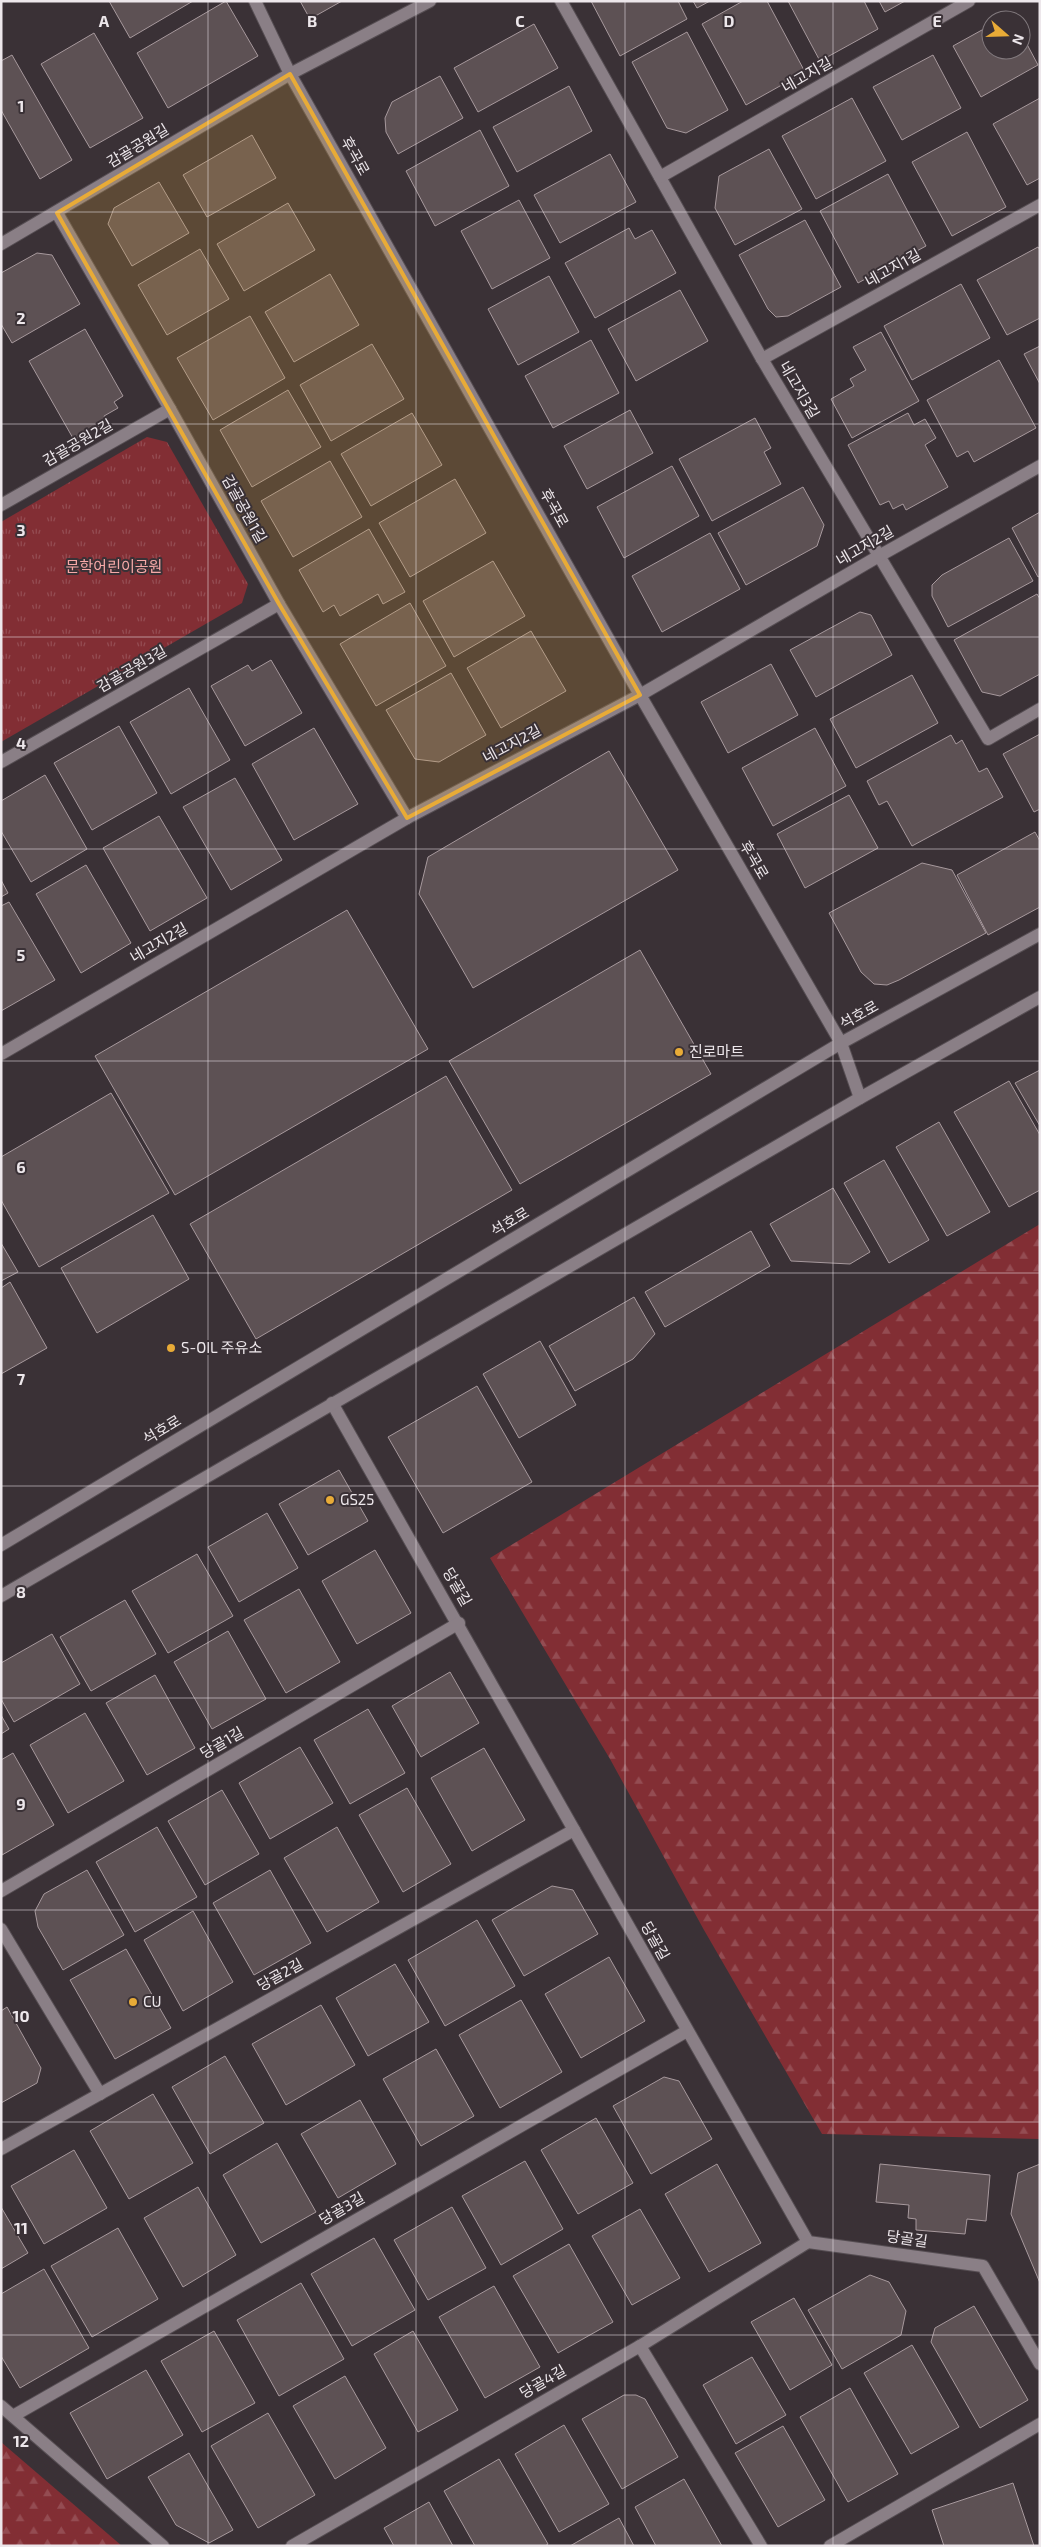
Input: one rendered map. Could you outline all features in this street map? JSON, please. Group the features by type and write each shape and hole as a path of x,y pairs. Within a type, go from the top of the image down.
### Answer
{"street":[{"name":"후곡로","path":"255,1 290,74 640,695 841,1043 860,1098"},
{"path":"290,74 430,1"},
{"name":"네고지3길","path":"561,1 762,359 988,739 1040,709"},
{"name":"네고지길","path":"660,176 969,1"},
{"name":"감골공원길","path":"1,244 57,213 290,74"},
{"name":"네고지1길","path":"762,359 1040,205"},
{"name":"감골공원1길","path":"57,213 279,604 407,818"},
{"name":"감골공원2길","path":"1,505 170,409"},
{"name":"네고지2길","path":"1,1054 407,818 640,695 878,556 1040,466"},
{"name":"감골공원3길","path":"1,762 279,604"},
{"name":"석호로","path":"1,1545 841,1043 1040,934"},
{"path":"1,1596 860,1098 1040,997"},
{"name":"당골길","path":"332,1403 459,1623 687,2031 808,2242 983,2266 1040,2364"},
{"name":"당골1길","path":"1,1891 459,1623"},
{"name":"당골2길","path":"1,2149 574,1830"},
{"path":"1,1929 100,2094"},
{"name":"당골3길","path":"13,2416 687,2031"},
{"name":"당골4길","path":"292,2546 640,2346 808,2242"},
{"path":"640,2346 761,2546"},
{"path":"1,2406 164,2546"},
{"path":"830,2546 1040,2424"}],"highlighted area":[{"path":"290,74 640,695 407,818 279,604 57,213"}],"green space":[{"name":"문학어린이공원","path":"147,437 167,442 248,584 242,603 1,742 1,522"},
{"path":"1040,1224 1040,2139 822,2134 704,1930 610,1759 490,1558"},
{"path":"1,2442 122,2546 1,2546"}],"building":[{"path":"109,1 193,1 130,38"},
{"path":"226,1 258,56 168,108 137,53"},
{"path":"300,1 342,1 310,19"},
{"path":"591,1 678,1 687,19 620,56"},
{"path":"693,1 710,1 697,8"},
{"path":"743,1 767,1 805,72 746,105 702,24"},
{"path":"788,1 864,1 878,29 820,61"},
{"path":"879,1 905,1 885,12"},
{"path":"534,24 558,68 478,112 454,68"},
{"path":"981,31 981,60 1031,60 1031,52 1038,65 981,97 953,46"},
{"path":"687,32 728,110 686,133 667,128 632,62"},
{"path":"94,33 143,118 90,148 41,64"},
{"path":"12,55 72,160 40,179 1,110 1,61"},
{"path":"933,55 961,108 902,140 873,87"},
{"path":"440,76 463,118 398,154 386,132 385,118 392,102"},
{"path":"569,86 592,131 517,172 493,127"},
{"path":"852,98 886,161 816,199 782,136"},
{"path":"1040,98 1040,178 1027,185 993,124"},
{"path":"480,130 509,186 435,226 406,171"},
{"path":"967,132 1006,207 952,236 912,162"},
{"path":"252,135 276,178 207,217 183,175"},
{"path":"769,149 802,209 735,245 715,208 719,176"},
{"path":"610,154 636,202 560,243 534,195"},
{"path":"888,174 926,246 858,283 820,211"},
{"path":"159,182 189,233 132,266 108,224 114,208"},
{"path":"519,200 550,258 492,289 461,231"},
{"path":"288,203 315,250 244,291 217,244"},
{"path":"805,220 841,287 788,316 776,317 768,309 739,255"},
{"path":"629,228 635,239 652,230 676,273 595,318 565,263"},
{"path":"1038,247 1040,250 1040,318 1007,335 977,280"},
{"path":"200,249 229,299 167,335 138,285"},
{"path":"37,253 52,255 80,304 12,343 1,324 1,273"},
{"path":"330,274 359,325 294,362 265,312"},
{"path":"549,276 579,332 518,365 488,309"},
{"path":"961,284 990,338 912,380 884,326"},
{"path":"680,290 708,341 636,381 608,329"},
{"path":"250,316 285,378 213,420 177,358"},
{"path":"85,329 123,396 114,402 118,408 104,416 107,422 74,440 29,361"},
{"path":"881,332 919,401 852,438 831,399 854,386 850,379 866,370 853,347"},
{"path":"591,340 619,393 553,428 525,376"},
{"path":"372,344 404,399 331,441 300,385"},
{"path":"1040,346 1040,384 1024,354"},
{"path":"999,360 1036,428 974,462 968,451 957,457 927,400"},
{"path":"288,390 321,447 252,487 220,430"},
{"path":"630,410 653,453 587,489 564,446"},
{"path":"412,413 442,465 371,506 341,454"},
{"path":"908,413 914,425 925,419 936,438 925,445 948,487 906,510 903,504 893,509 889,501 880,505 848,445"},
{"path":"755,418 771,448 764,452 781,484 712,521 679,459"},
{"path":"330,461 362,517 293,557 261,501"},
{"path":"672,466 699,516 624,558 597,507"},
{"path":"455,479 486,533 410,577 379,523"},
{"path":"803,487 824,525 817,546 746,585 718,533"},
{"path":"1040,512 1040,576 1038,577 1012,528"},
{"path":"369,529 405,592 383,604 378,594 340,616 334,605 323,612 299,570"},
{"path":"710,533 740,589 662,632 632,576"},
{"path":"1009,538 1033,581 948,627 932,596 932,585 942,575"},
{"path":"493,561 525,616 454,657 423,601"},
{"path":"1037,594 1040,599 1040,674 1000,696 982,692 954,640"},
{"path":"410,603 446,666 376,706 340,644"},
{"path":"860,612 871,615 892,655 816,697 790,650"},
{"path":"531,631 566,691 501,728 467,668"},
{"path":"271,660 302,713 245,746 211,686 248,665 252,671"},
{"path":"771,664 798,715 728,753 701,702"},
{"path":"451,673 486,735 439,762 415,759 386,710"},
{"path":"912,675 938,723 856,768 830,719"},
{"path":"189,688 230,760 171,794 130,722"},
{"path":"119,726 157,793 92,830 54,763"},
{"path":"314,728 358,804 294,840 252,764"},
{"path":"815,728 846,786 773,826 742,768"},
{"path":"1040,734 1040,809 1034,812 1003,754"},
{"path":"951,735 956,744 962,740 979,772 987,768 1003,797 912,846 887,801 879,805 867,781"},
{"path":"609,751 678,870 473,988 419,894 428,857"},
{"path":"45,775 87,849 31,882 1,831 1,801"},
{"path":"235,778 282,860 231,890 183,807"},
{"path":"849,795 878,848 805,888 777,834"},
{"path":"159,816 207,898 150,931 103,848"},
{"path":"1035,832 1040,841 1040,907 988,935 957,875"},
{"path":"922,863 952,870 986,933 899,980 887,985 874,984 861,972 829,913"},
{"path":"86,865 131,943 81,973 36,894"},
{"path":"1,880 8,893 1,897"},
{"path":"9,902 55,980 1,1011 1,906"},
{"path":"347,910 428,1049 175,1195 95,1056"},
{"path":"640,950 711,1074 520,1184 449,1061"},
{"path":"1040,1070 1040,1126 1015,1083"},
{"path":"446,1076 512,1190 256,1339 190,1224"},
{"path":"1009,1081 1040,1135 1040,1190 1009,1207 954,1112"},
{"path":"111,1093 169,1193 39,1267 1,1200 1,1157"},
{"path":"939,1122 990,1212 947,1236 896,1147"},
{"path":"884,1160 929,1240 889,1263 844,1183"},
{"path":"833,1188 870,1252 850,1264 791,1261 770,1224"},
{"path":"153,1215 189,1279 97,1333 61,1268"},
{"path":"751,1231 770,1266 665,1327 645,1292"},
{"path":"1,1243 18,1272 1,1281"},
{"path":"10,1282 47,1348 1,1374 1,1288"},
{"path":"634,1297 655,1334 633,1359 575,1391 549,1346"},
{"path":"540,1341 576,1405 519,1438 483,1374"},
{"path":"477,1386 532,1482 443,1533 388,1437"},
{"path":"339,1470 368,1521 308,1555 279,1504"},
{"path":"267,1513 298,1568 239,1602 208,1547"},
{"path":"375,1550 411,1613 357,1644 322,1581"},
{"path":"197,1554 233,1616 168,1653 132,1591"},
{"path":"299,1589 340,1662 286,1693 244,1620"},
{"path":"125,1600 156,1654 91,1691 60,1637"},
{"path":"228,1631 266,1699 212,1729 174,1662"},
{"path":"52,1634 80,1684 14,1722 1,1699 1,1663"},
{"path":"450,1672 479,1723 421,1757 392,1706"},
{"path":"155,1675 195,1748 147,1775 106,1703"},
{"path":"368,1709 405,1773 350,1804 314,1740"},
{"path":"85,1713 124,1781 68,1813 30,1745"},
{"path":"1,1715 9,1729 1,1734"},
{"path":"300,1747 333,1803 270,1839 239,1783"},
{"path":"484,1748 525,1820 472,1851 431,1778"},
{"path":"13,1753 54,1825 2,1855 1,1760"},
{"path":"407,1788 451,1864 403,1892 359,1815"},
{"path":"222,1790 259,1854 205,1885 168,1821"},
{"path":"157,1827 197,1897 135,1932 96,1862"},
{"path":"337,1827 379,1902 327,1932 284,1858"},
{"path":"87,1870 124,1935 63,1970 38,1927 35,1911 44,1894"},
{"path":"270,1870 311,1943 254,1975 213,1903"},
{"path":"552,1886 573,1890 598,1934 524,1976 492,1920"},
{"path":"193,1911 233,1982 183,2011 144,1940"},
{"path":"477,1920 515,1986 445,2026 408,1960"},
{"path":"126,1949 171,2028 115,2059 70,1980"},
{"path":"609,1957 645,2021 581,2058 545,1994"},
{"path":"395,1964 429,2022 368,2056 336,1998"},
{"path":"521,2000 562,2072 500,2108 459,2035"},
{"path":"321,2005 355,2065 286,2105 252,2044"},
{"path":"7,2007 41,2068 37,2083 1,2103 1,2011"},
{"path":"436,2049 474,2116 421,2146 383,2079"},
{"path":"225,2056 264,2123 210,2154 172,2087"},
{"path":"664,2077 679,2081 712,2139 651,2174 613,2106"},
{"path":"153,2094 193,2163 129,2199 90,2131"},
{"path":"360,2100 396,2164 338,2198 301,2134"},
{"path":"596,2118 633,2183 578,2214 541,2150"},
{"path":"277,2143 316,2212 261,2243 223,2175"},
{"path":"74,2150 107,2208 44,2244 11,2186"},
{"path":"525,2161 563,2229 501,2265 462,2196"},
{"path":"717,2164 761,2243 709,2272 665,2194"},
{"path":"880,2164 990,2175 986,2221 967,2219 965,2234 916,2230 916,2219 908,2218 909,2205 876,2202"},
{"path":"1040,2164 1040,2283 1011,2214 1018,2173"},
{"path":"198,2187 236,2255 183,2287 144,2218"},
{"path":"1,2207 28,2253 1,2269"},
{"path":"452,2207 486,2268 428,2300 394,2240"},
{"path":"640,2209 680,2278 632,2305 592,2236"},
{"path":"118,2228 158,2299 92,2337 51,2266"},
{"path":"374,2238 415,2310 352,2346 311,2274"},
{"path":"569,2244 613,2322 558,2353 513,2276"},
{"path":"44,2269 89,2348 20,2388 1,2356 1,2294"},
{"path":"870,2275 889,2282 906,2311 901,2335 842,2369 808,2310"},
{"path":"301,2283 344,2359 279,2396 237,2320"},
{"path":"494,2286 540,2367 485,2398 439,2317"},
{"path":"794,2298 832,2365 790,2390 751,2322"},
{"path":"974,2306 1028,2400 980,2428 931,2342 935,2328"},
{"path":"214,2331 255,2403 202,2432 161,2361"},
{"path":"413,2331 458,2410 418,2432 374,2354"},
{"path":"912,2345 959,2427 911,2454 864,2373"},
{"path":"752,2357 786,2415 736,2444 703,2385"},
{"path":"146,2370 183,2435 107,2479 70,2413"},
{"path":"345,2376 386,2448 335,2479 293,2406"},
{"path":"850,2388 898,2474 848,2502 800,2417"},
{"path":"624,2395 636,2395 645,2399 678,2457 622,2489 582,2419"},
{"path":"268,2413 315,2495 258,2528 211,2446"},
{"path":"564,2425 609,2504 559,2532 515,2454"},
{"path":"783,2426 825,2500 778,2527 735,2453"},
{"path":"189,2453 233,2530 209,2543 176,2525 148,2477"},
{"path":"499,2459 548,2544 545,2546 475,2546 444,2491"},
{"path":"684,2479 722,2546 656,2546 635,2507"},
{"path":"1013,2483 1034,2546 944,2546 932,2510"},
{"path":"429,2502 453,2546 394,2546 384,2528"},
{"path":"619,2518 634,2546 570,2546"}],"place":[{"name":"진로마트","path":"679,1052"},
{"name":"S-OIL 주유소","path":"171,1348"},
{"name":"GS25","path":"330,1500"},
{"name":"CU","path":"133,2002"}]}
